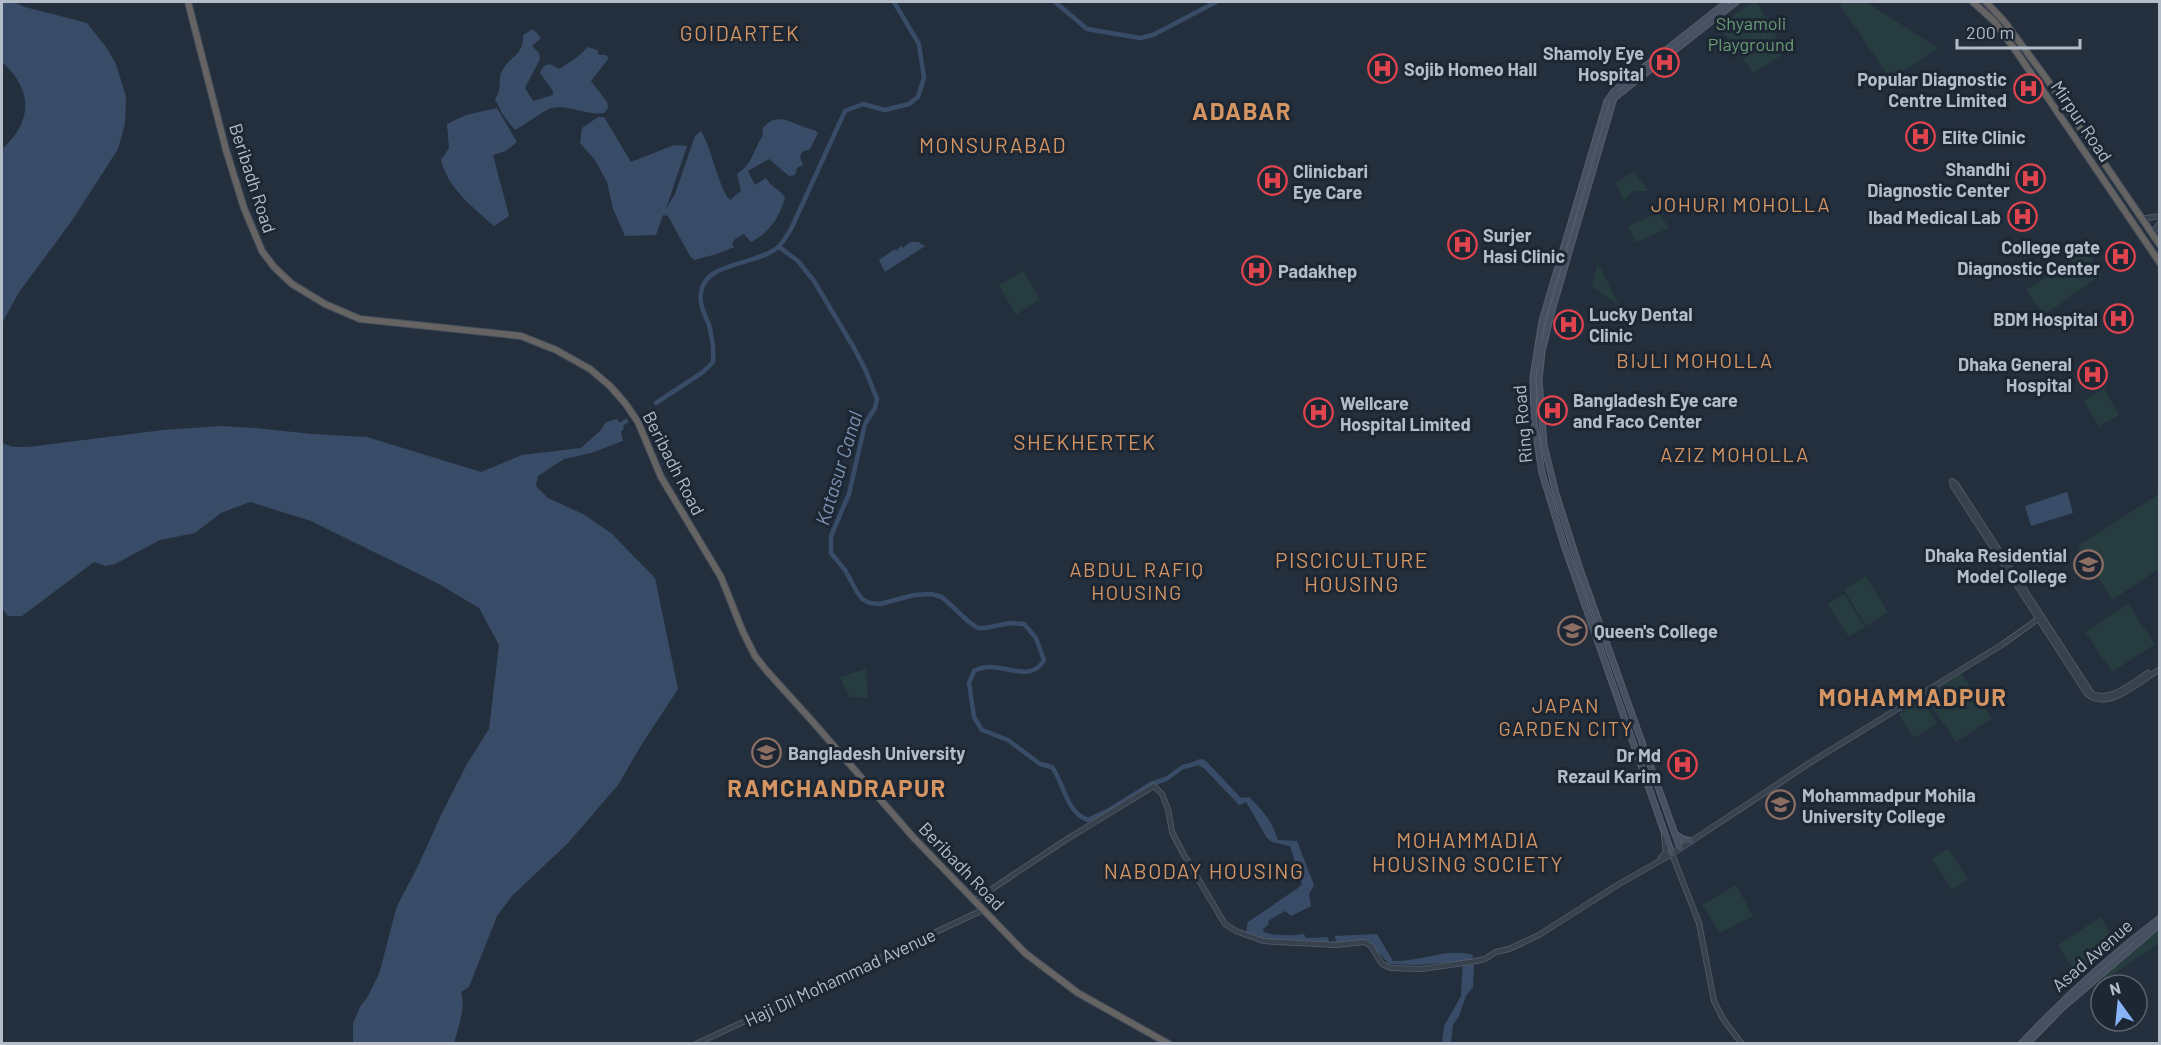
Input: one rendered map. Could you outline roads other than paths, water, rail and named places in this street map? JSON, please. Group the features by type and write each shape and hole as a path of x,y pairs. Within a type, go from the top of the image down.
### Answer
{"highway":[{"name":"Beribadh Road","path":"188,2 243,208 262,251 274,267 292,284 325,304 360,319 520,336 556,350 590,369 610,386 638,422 661,477 721,577 743,632 755,656 766,670 913,837 1025,953 1060,980 1117,1016 1169,1044"},
{"name":"Mirpur Road","path":"1973,2 1995,22 2160,263"},
{"name":"Mirpur Road","path":"1986,2 2004,21 2160,245"},
{"path":"2059,114 2067,109"}],"main road":[{"name":"Ring Road","path":"1672,854 1624,719 1542,473 1532,400 1534,367 1546,306 1608,101 1615,90 1727,2"},
{"name":"Ring Road","path":"1680,848 1581,572 1549,470 1539,398 1542,352 1577,221 1614,98 1736,2"},
{"path":"1624,719 1634,716"},
{"path":"1647,785 1656,782"},
{"path":"1673,833 1691,841"},
{"name":"Asad Avenue","path":"2021,1044 2063,1001 2160,918"},
{"name":"Asad Avenue","path":"2027,1044 2061,1008 2160,924"}],"street":[{"path":"2141,219 2160,216"},
{"path":"2152,234 2160,223"},
{"path":"2039,618 1953,486 1952,481 1956,484 2087,694 2097,701 2108,698 2160,667"},
{"path":"974,902 1064,841 1154,786 1162,794 1173,832 1184,855 1225,924 1236,931 1263,941 1336,945 1364,942 1371,946 1382,964 1391,968 1421,969 1472,963 1539,935 1619,884 1672,854 1808,764 2003,644 2039,618"},
{"path":"1649,867 1666,852 1665,833"},
{"path":"1672,854 1699,923 1714,1001 1723,1019 1742,1044"},
{"name":"Haji Dil Mohammad Avenue","path":"696,1044 983,910"}],"water":[{"path":"2,2 14,2 87,23 116,64 126,97 125,123 118,149 71,222 19,292 2,323 2,149 19,128 24,117 25,106 24,94 19,83 2,62"},
{"path":"533,29 541,38 532,46 539,53 540,59 525,88 533,101 553,95 553,91 540,73 544,66 550,64 559,69 588,47 597,50 599,55 606,55 609,58 591,81 607,102 608,108 604,113 552,108 515,130 503,115 495,99 499,92 502,71 519,52 523,35"},
{"path":"497,108 517,142 506,151 493,155 509,216 494,226 455,189 441,160 449,148 447,124 466,115"},
{"path":"598,117 604,117 631,162 674,145 687,146 666,209 675,194 695,136 701,131 722,186 730,200 741,191 737,174 749,161 763,135 762,130 767,124 773,120 784,120 818,133 810,149 802,152 800,157 803,165 797,168 795,175 789,176 769,159 748,171 755,185 766,178 785,197 777,218 768,229 751,242 744,234 735,239 732,244 734,247 694,260 668,216 663,215 656,235 625,236 613,209 607,182 595,160 580,143 582,128"},
{"path":"910,242 918,242 925,246 885,272 879,260"},
{"path":"617,419 624,428 621,432 623,441 591,453 564,459 538,476 536,486 548,498 583,514 611,533 655,578 678,689 618,785 568,843 512,896 497,916 469,987 461,992 462,1012 454,1043 353,1043 353,1023 379,974 397,906 467,764 489,729 499,645 479,608 439,584 311,521 250,502 221,513 195,533 160,540 115,564 105,566 94,562 22,616 8,616 2,608 2,443 13,447 28,447 163,430 222,426 367,437 481,472 522,455 581,448 600,431 606,422"},
{"path":"2067,492 2073,513 2031,526 2025,506"},
{"path":"1202,759 1241,798 1249,797 1270,822 1278,840 1297,841 1314,885 1309,894 1311,906 1291,916 1285,911 1268,921 1269,924 1263,929 1264,932 1282,935 1304,934 1306,938 1328,937 1329,942 1336,941 1335,936 1377,934 1393,961 1454,953 1473,955 1473,987 1466,996 1453,1025 1451,1043 1442,1043 1444,1026 1461,996 1463,961 1417,965 1389,964 1370,943 1365,941 1344,943 1261,939 1246,932 1248,922 1302,884 1290,846 1272,842 1267,838 1246,802 1239,805 1196,760"}],"waterway":[{"path":"656,403 703,372 713,362 711,334 701,302 704,283 711,275 732,265 768,254 781,244 791,229 845,111 863,104 885,110 909,104 918,97 924,78 919,44 894,2"},
{"path":"1055,2 1087,29 1140,38 1153,35 1216,2"},
{"name":"Katasur Canal","path":"779,247 798,261 814,281 854,348 877,399 875,408 865,424 849,494 831,536 831,553 845,570 862,599 880,604 914,595 931,594 942,597 978,628 1010,623 1024,624 1036,638 1044,660 1038,668 1030,671 1022,672 993,667 974,671 969,683 974,717 982,730 1008,740 1040,764 1052,767 1070,804 1075,811 1088,820 1111,809 1151,784 1166,779 1183,767 1198,763 1205,766"},
{"path":"622,424 626,421"}],"place":[{"name":"Shamoly Eye Hospital","path":"1665,63"},
{"name":"Sojib Homeo Hall","path":"1383,69"},
{"name":"Popular Diagnostic Centre Limited","path":"2028,89"},
{"name":"Elite Clinic","path":"1921,137"},
{"name":"Shandhi Diagnostic Center","path":"2031,179"},
{"name":"Clinicbari Eye Care","path":"1272,181"},
{"name":"Ibad Medical Lab","path":"2022,217"},
{"name":"Surjer Hasi Clinic","path":"1462,245"},
{"name":"College gate Diagnostic Center","path":"2121,257"},
{"name":"Padakhep","path":"1257,271"},
{"name":"BDM Hospital","path":"2119,319"},
{"name":"Lucky Dental Clinic","path":"1568,324"},
{"name":"Dhaka General Hospital","path":"2093,374"},
{"name":"Bangladesh Eye care and Faco Center","path":"1552,410"},
{"name":"Wellcare Hospital Limited","path":"1319,413"},
{"name":"Dhaka Residential Model College","path":"2088,565"},
{"name":"Queen's College","path":"1573,631"},
{"name":"Bangladesh University","path":"767,753"},
{"name":"Dr Md Rezaul Karim","path":"1682,765"},
{"name":"Mohammadpur Mohila University College","path":"1781,805"}],"district":[{"name":"GOIDARTEK","path":"740,32"},
{"name":"ADABAR","path":"1242,110"},
{"name":"MONSURABAD","path":"993,144"},
{"name":"JOHURI MOHOLLA","path":"1741,204"},
{"name":"BIJLI MOHOLLA","path":"1695,360"},
{"name":"SHEKHERTEK","path":"1085,441"},
{"name":"AZIZ MOHOLLA","path":"1735,454"},
{"name":"PISCICULTURE HOUSING","path":"1352,571"},
{"name":"ABDUL RAFIQ HOUSING","path":"1137,580"},
{"name":"MOHAMMADPUR","path":"1913,696"},
{"name":"JAPAN GARDEN CITY","path":"1566,716"},
{"name":"RAMCHANDRAPUR","path":"837,787"},
{"name":"MOHAMMADIA HOUSING SOCIETY","path":"1468,851"},
{"name":"NABODAY HOUSING","path":"1204,870"}],"park label":[{"name":"Shyamoli Playground","path":"1751,33"}]}
